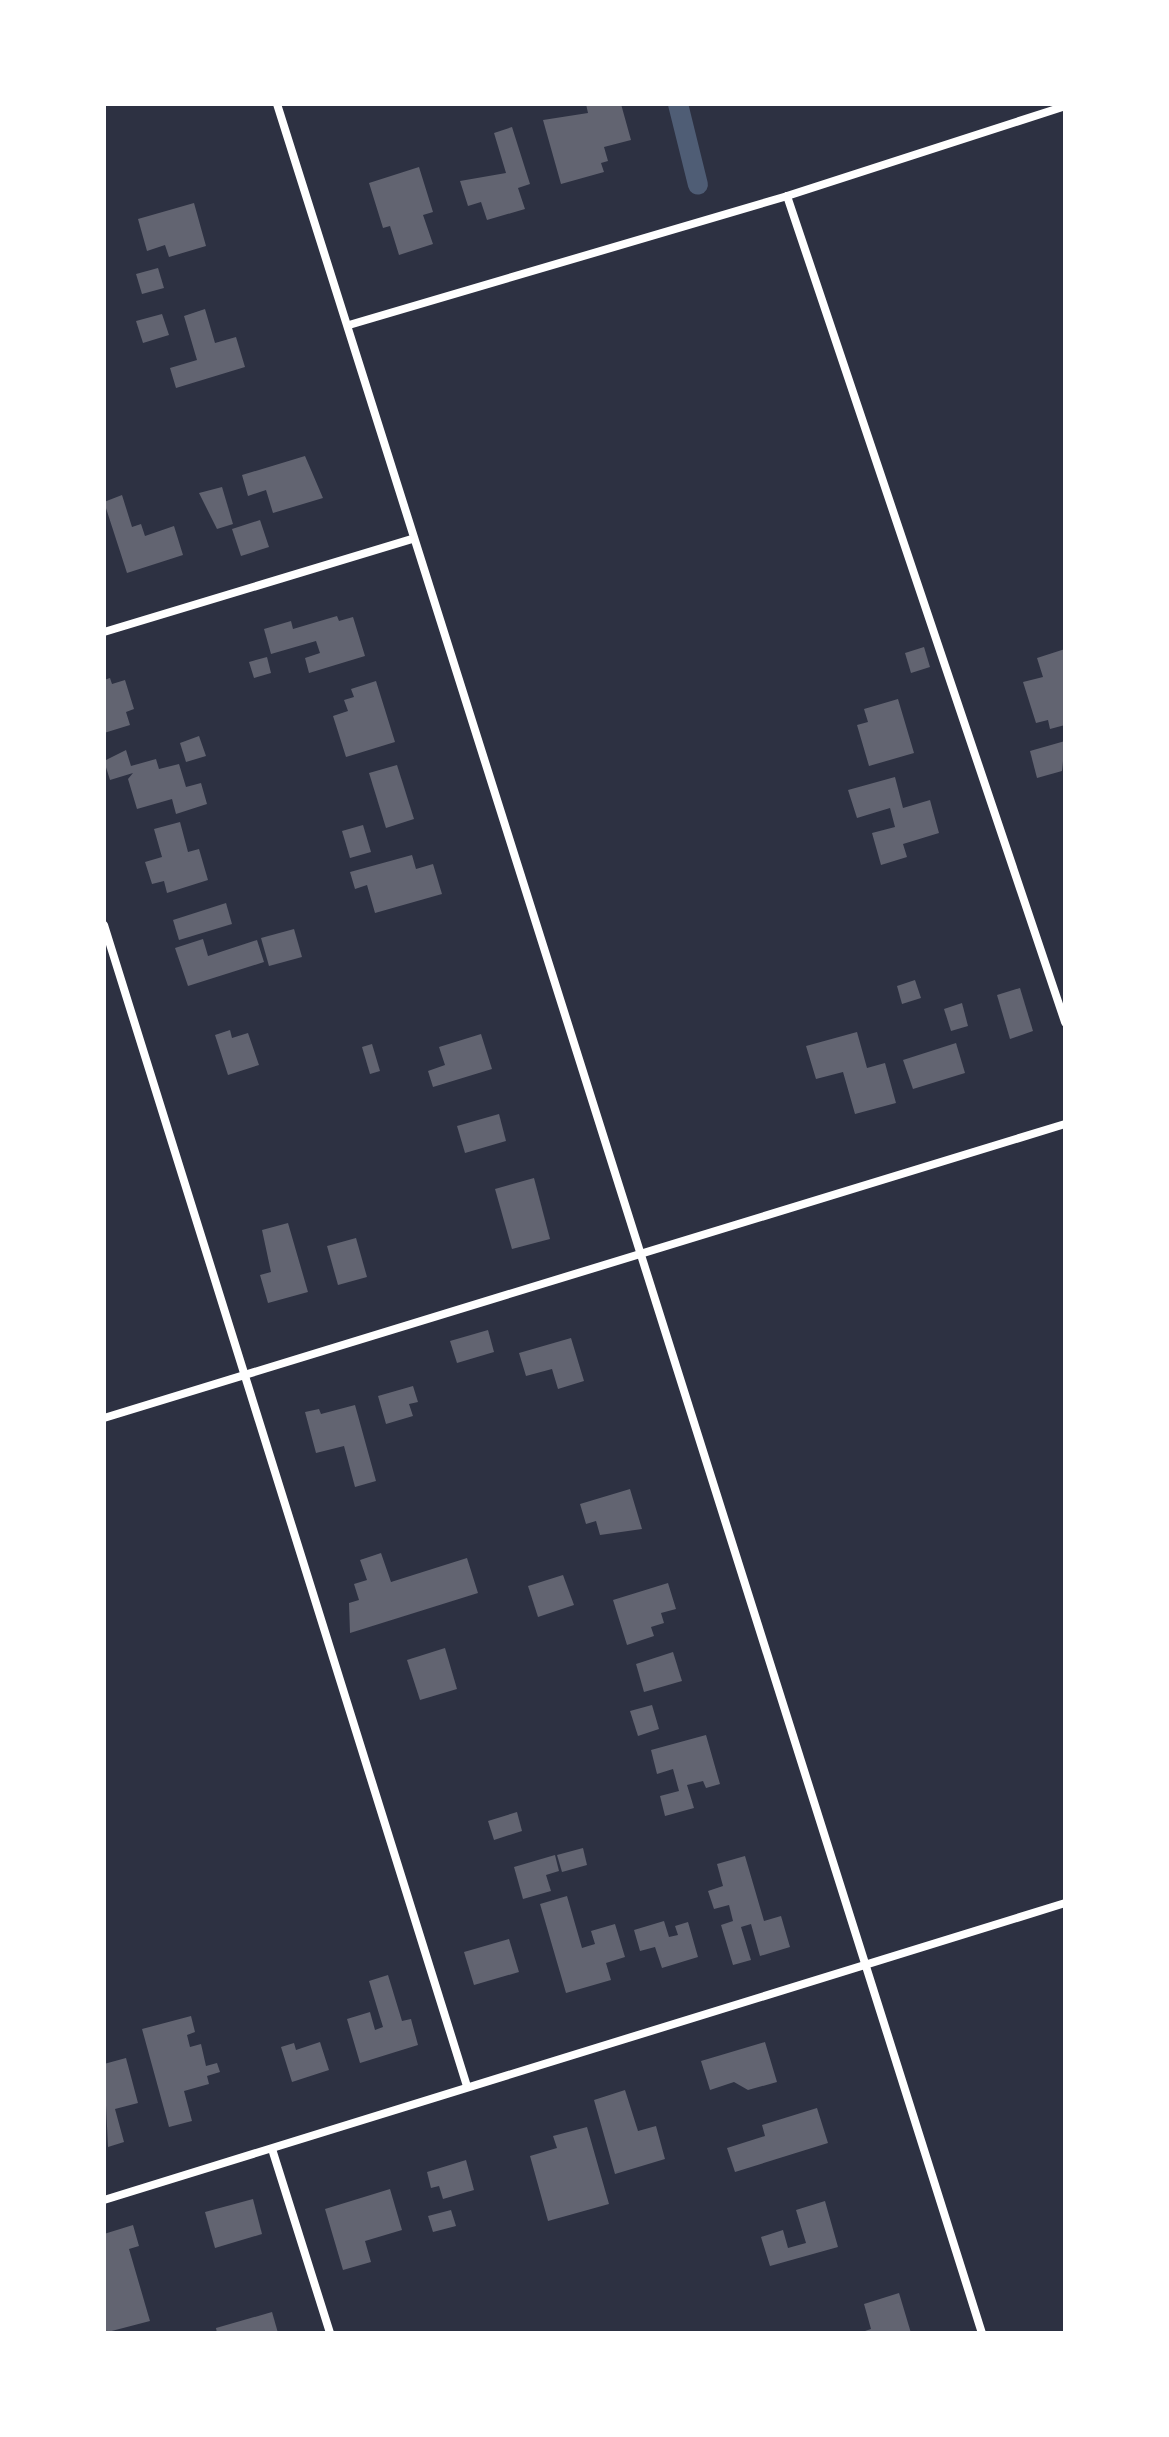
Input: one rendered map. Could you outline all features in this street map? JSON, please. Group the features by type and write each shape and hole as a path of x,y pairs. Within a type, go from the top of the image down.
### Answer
{"street":[{"path":"277,104 982,2333"},
{"path":"349,325 787,196 1065,106"},
{"path":"787,196 1065,1022"},
{"path":"104,632 413,539"},
{"path":"104,925 241,1374 467,2086"},
{"path":"104,1418 1065,1124"},
{"path":"104,2200 1065,1903"},
{"path":"272,2149 330,2333"}],"building":[{"path":"586,104 621,104 631,140 604,147 608,161 601,163 604,172 561,184 543,120 588,113"},
{"path":"512,127 530,184 518,188 525,209 487,220 481,202 468,206 460,181 506,173 494,133"},
{"path":"419,167 433,212 423,215 433,244 399,255 390,226 383,228 369,183"},
{"path":"194,203 206,246 169,257 165,245 147,251 138,219"},
{"path":"158,268 164,288 142,294 136,274"},
{"path":"205,309 215,343 236,337 245,367 176,388 170,368 197,360 184,316"},
{"path":"162,314 169,335 143,343 136,321"},
{"path":"305,456 323,498 273,513 266,490 248,496 242,475"},
{"path":"222,487 233,524 217,529 199,493"},
{"path":"122,495 132,527 141,524 145,536 174,526 183,555 127,573 104,502"},
{"path":"260,520 269,547 241,556 232,529"},
{"path":"337,616 339,621 353,617 365,656 309,673 305,658 320,653 316,641 271,654 264,629 291,621 293,629"},
{"path":"924,647 930,667 911,673 905,653"},
{"path":"1065,649 1065,725 1050,729 1048,720 1036,723 1023,682 1043,677 1037,658"},
{"path":"267,657 271,673 254,678 249,662"},
{"path":"110,678 112,684 125,680 134,709 126,712 130,725 104,733 104,680"},
{"path":"376,681 395,742 346,757 333,716 348,711 344,700 354,697 351,689"},
{"path":"898,699 914,753 869,766 857,725 868,722 864,709"},
{"path":"199,736 206,756 186,762 180,743"},
{"path":"1065,741 1062,771 1037,778 1030,751"},
{"path":"126,750 131,766 156,759 159,769 179,764 186,787 201,783 207,804 176,814 172,799 137,809 128,779 133,773 110,780 104,761"},
{"path":"397,765 414,819 386,828 369,773"},
{"path":"895,777 903,808 930,800 939,833 903,844 907,857 881,865 872,833 895,827 890,808 857,818 848,790"},
{"path":"180,822 188,852 199,849 208,880 167,893 164,881 152,884 145,862 162,857 154,829"},
{"path":"363,825 371,852 350,858 342,831"},
{"path":"412,855 416,869 433,864 442,894 375,913 367,885 355,889 350,872"},
{"path":"226,903 232,924 179,940 173,920"},
{"path":"294,929 302,957 269,966 261,938"},
{"path":"203,939 208,956 257,940 264,962 188,986 175,948"},
{"path":"915,980 921,998 902,1004 897,986"},
{"path":"1020,988 1033,1031 1010,1039 997,995"},
{"path":"962,1003 968,1026 951,1031 944,1009"},
{"path":"230,1030 232,1038 248,1033 259,1065 228,1075 215,1035"},
{"path":"857,1032 867,1068 885,1063 896,1103 855,1114 843,1072 816,1079 806,1046"},
{"path":"481,1034 492,1069 433,1087 428,1071 445,1065 439,1047"},
{"path":"956,1043 965,1073 913,1089 903,1060"},
{"path":"372,1044 380,1071 370,1074 362,1047"},
{"path":"499,1114 506,1141 465,1153 457,1126"},
{"path":"534,1178 550,1239 512,1249 495,1189"},
{"path":"288,1223 308,1292 268,1303 260,1275 271,1272 262,1230"},
{"path":"356,1238 367,1277 338,1285 327,1246"},
{"path":"488,1330 494,1352 457,1363 450,1341"},
{"path":"571,1338 584,1381 558,1389 552,1369 526,1376 519,1353"},
{"path":"413,1386 418,1402 409,1404 413,1416 386,1424 378,1396"},
{"path":"355,1405 376,1481 355,1487 344,1446 316,1453 305,1412 319,1409 321,1414"},
{"path":"630,1489 642,1529 600,1535 596,1521 586,1524 580,1504"},
{"path":"381,1553 391,1582 467,1558 478,1593 350,1633 349,1603 359,1600 354,1584 367,1580 360,1560"},
{"path":"563,1575 574,1605 538,1617 528,1586"},
{"path":"668,1583 676,1609 661,1613 664,1623 651,1627 654,1636 627,1645 613,1600"},
{"path":"445,1648 457,1689 420,1700 407,1660"},
{"path":"673,1652 682,1681 644,1692 636,1664"},
{"path":"652,1705 659,1729 638,1736 630,1711"},
{"path":"706,1735 720,1784 706,1788 703,1781 687,1785 694,1808 665,1816 660,1796 679,1791 673,1769 657,1774 651,1750"},
{"path":"517,1812 522,1831 494,1840 488,1821"},
{"path":"583,1848 587,1865 562,1872 557,1855"},
{"path":"555,1855 559,1871 546,1875 551,1891 523,1899 514,1867"},
{"path":"745,1856 764,1921 781,1916 790,1947 760,1956 751,1924 741,1927 751,1960 733,1965 721,1925 733,1921 729,1905 714,1909 708,1891 723,1886 717,1864"},
{"path":"567,1896 582,1948 595,1944 591,1931 615,1924 625,1957 606,1963 611,1980 566,1993 540,1904"},
{"path":"664,1921 669,1937 678,1935 675,1926 688,1922 698,1957 662,1968 655,1947 640,1951 634,1930"},
{"path":"509,1939 519,1972 474,1985 464,1952"},
{"path":"388,1975 402,2021 411,2019 418,2045 360,2063 347,2019 370,2012 375,2030 383,2027 369,1981"},
{"path":"191,2016 195,2032 187,2035 190,2047 201,2044 206,2066 217,2063 220,2072 207,2076 209,2084 184,2091 192,2121 169,2127 142,2029"},
{"path":"320,2042 329,2070 292,2082 281,2047 294,2043 296,2050"},
{"path":"765,2042 777,2082 748,2090 734,2082 710,2090 701,2061"},
{"path":"126,2058 138,2103 115,2109 124,2142 108,2147 104,2064"},
{"path":"625,2090 638,2131 656,2126 665,2159 615,2174 594,2100"},
{"path":"817,2108 828,2143 735,2172 727,2148 765,2136 762,2125"},
{"path":"587,2127 609,2204 548,2221 530,2156 557,2148 553,2136"},
{"path":"466,2160 474,2190 443,2199 439,2186 431,2188 427,2172"},
{"path":"390,2189 402,2230 365,2241 371,2262 343,2270 325,2209"},
{"path":"253,2199 262,2234 215,2248 205,2212"},
{"path":"825,2201 838,2247 770,2266 761,2237 783,2230 788,2248 806,2243 796,2210"},
{"path":"451,2210 456,2226 433,2232 428,2216"},
{"path":"133,2225 139,2246 129,2249 150,2321 104,2333 104,2234"},
{"path":"899,2293 911,2333 859,2333 871,2329 864,2304"},
{"path":"272,2312 278,2333 217,2333 216,2328"}],"waterway":[{"path":"678,104 698,185"}]}
